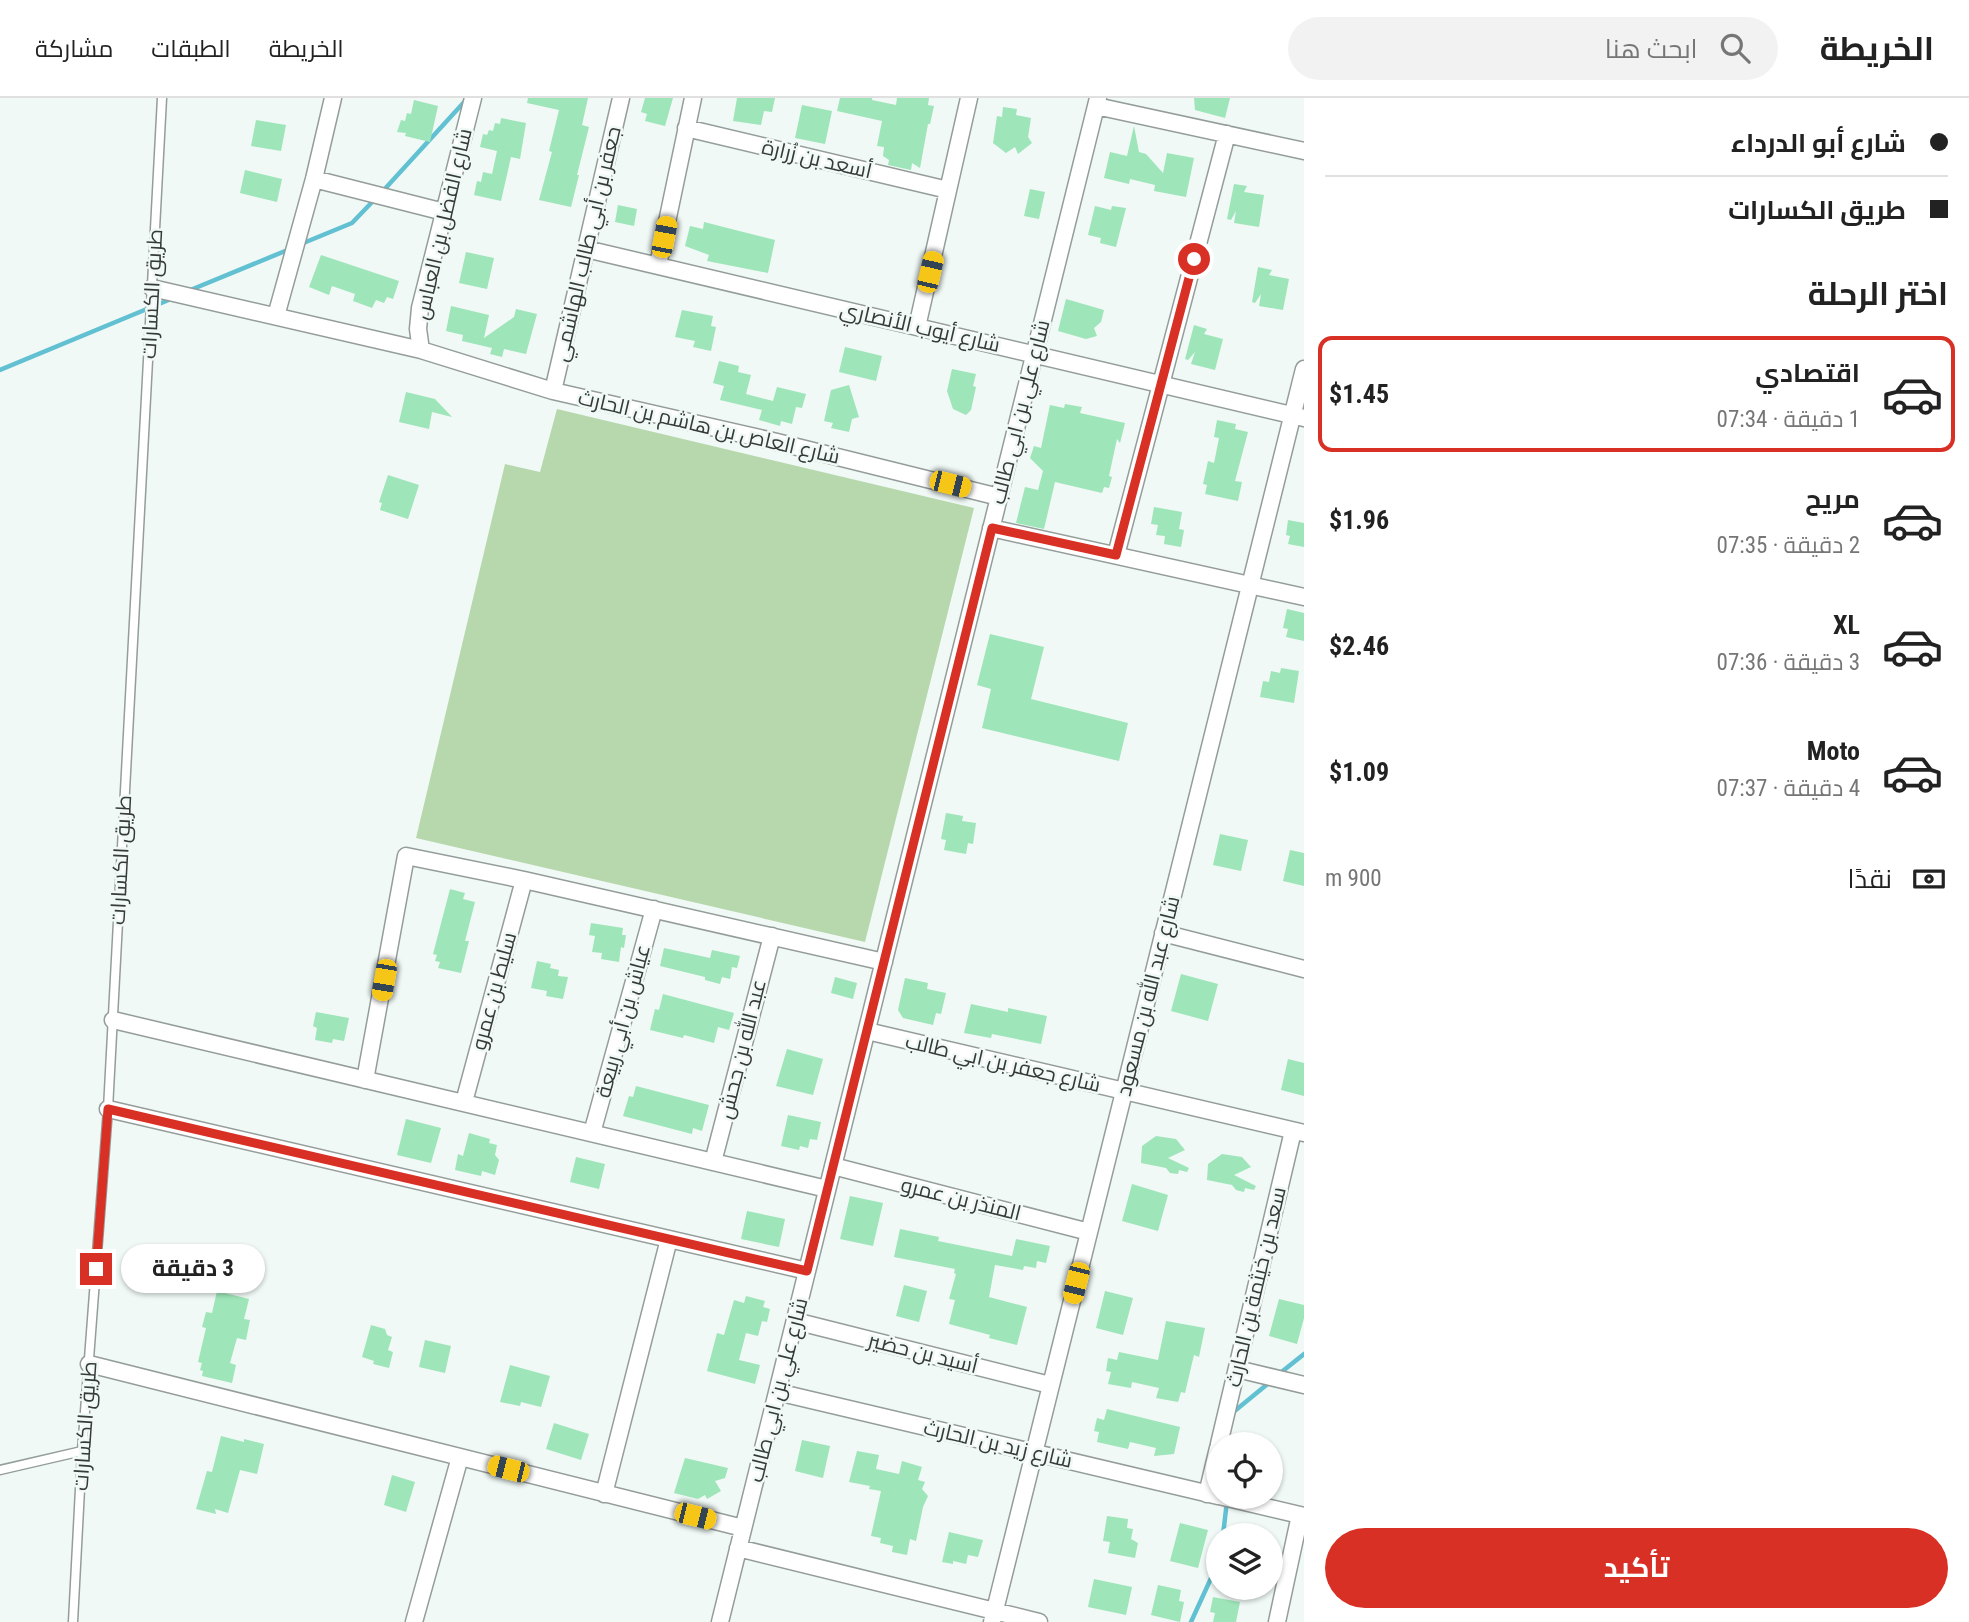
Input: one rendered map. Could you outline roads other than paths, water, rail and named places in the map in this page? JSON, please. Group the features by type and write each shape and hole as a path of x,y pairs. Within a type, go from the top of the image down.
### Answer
{"street":[{"path":"276,316 314,179 333,98"},
{"name":"شارع الفضل بن العباس","path":"421,350 418,329 420,308 473,98"},
{"name":"جعفر بن أبي طالب الهاشمي","path":"553,391 621,98"},
{"path":"659,265 692,98"},
{"path":"917,327 969,98"},
{"path":"1097,102 1304,151"},
{"name":"شارع علي بن ابي طالب","path":"720,1622 1097,102"},
{"name":"أسعد بن زُرارة","path":"686,128 948,190"},
{"path":"1116,555 1227,134"},
{"path":"314,179 444,212"},
{"name":"شارع أيوب الأنصاري","path":"586,249 1298,417"},
{"name":"شارع العاص بن هاشم بن الحارث","path":"152,288 421,350 553,391 999,496"},
{"name":"شارع عبد الله بن مسعود","path":"993,1616 1250,585 1298,417 1304,369"},
{"path":"992,528 1304,597"},
{"path":"365,1080 406,856 884,961"},
{"name":"سليط بن عمرو","path":"464,1102 524,880"},
{"name":"عياش بن أبي ربيعة","path":"592,1133 654,909"},
{"path":"1163,933 1304,969"},
{"name":"عبد الله بن جحش","path":"713,1162 772,936"},
{"path":"113,1020 827,1189"},
{"name":"شارع جعفر بن ابي طالب","path":"867,1031 1298,1132"},
{"path":"108,1109 807,1271"},
{"name":"سعد بن خيثمة بن الحارث","path":"1222,1432 1298,1132"},
{"name":"المنذر بن عمرو","path":"833,1166 1089,1232"},
{"path":"604,1493 669,1239"},
{"name":"أسيد بن حضير","path":"795,1321 1051,1385"},
{"path":"89,1364 743,1528"},
{"path":"1237,1369 1304,1385"},
{"name":"شارع زيد بن الحارث","path":"777,1392 1206,1493"},
{"path":"414,1622 460,1457"},
{"name":"شارع زيد بن الحارث","path":"1273,1509 1302,1516"},
{"path":"1277,1622 1302,1516"},
{"path":"738,1548 993,1616 1039,1622"}],"lane":[{"name":"طريق الكسارات","path":"73,1622 82,1451 108,1109 162,98"},
{"path":"0,1470 82,1451"}],"waterway":[{"path":"382,192 466,100"},
{"path":"301,244 352,223 376,198"},
{"path":"188,291 290,249"},
{"path":"0,370 171,299"},
{"path":"1279,1374 1304,1354"},
{"path":"1231,1414 1270,1382"},
{"path":"1224,1523 1226,1509"},
{"path":"1191,1622 1206,1589"}]}
